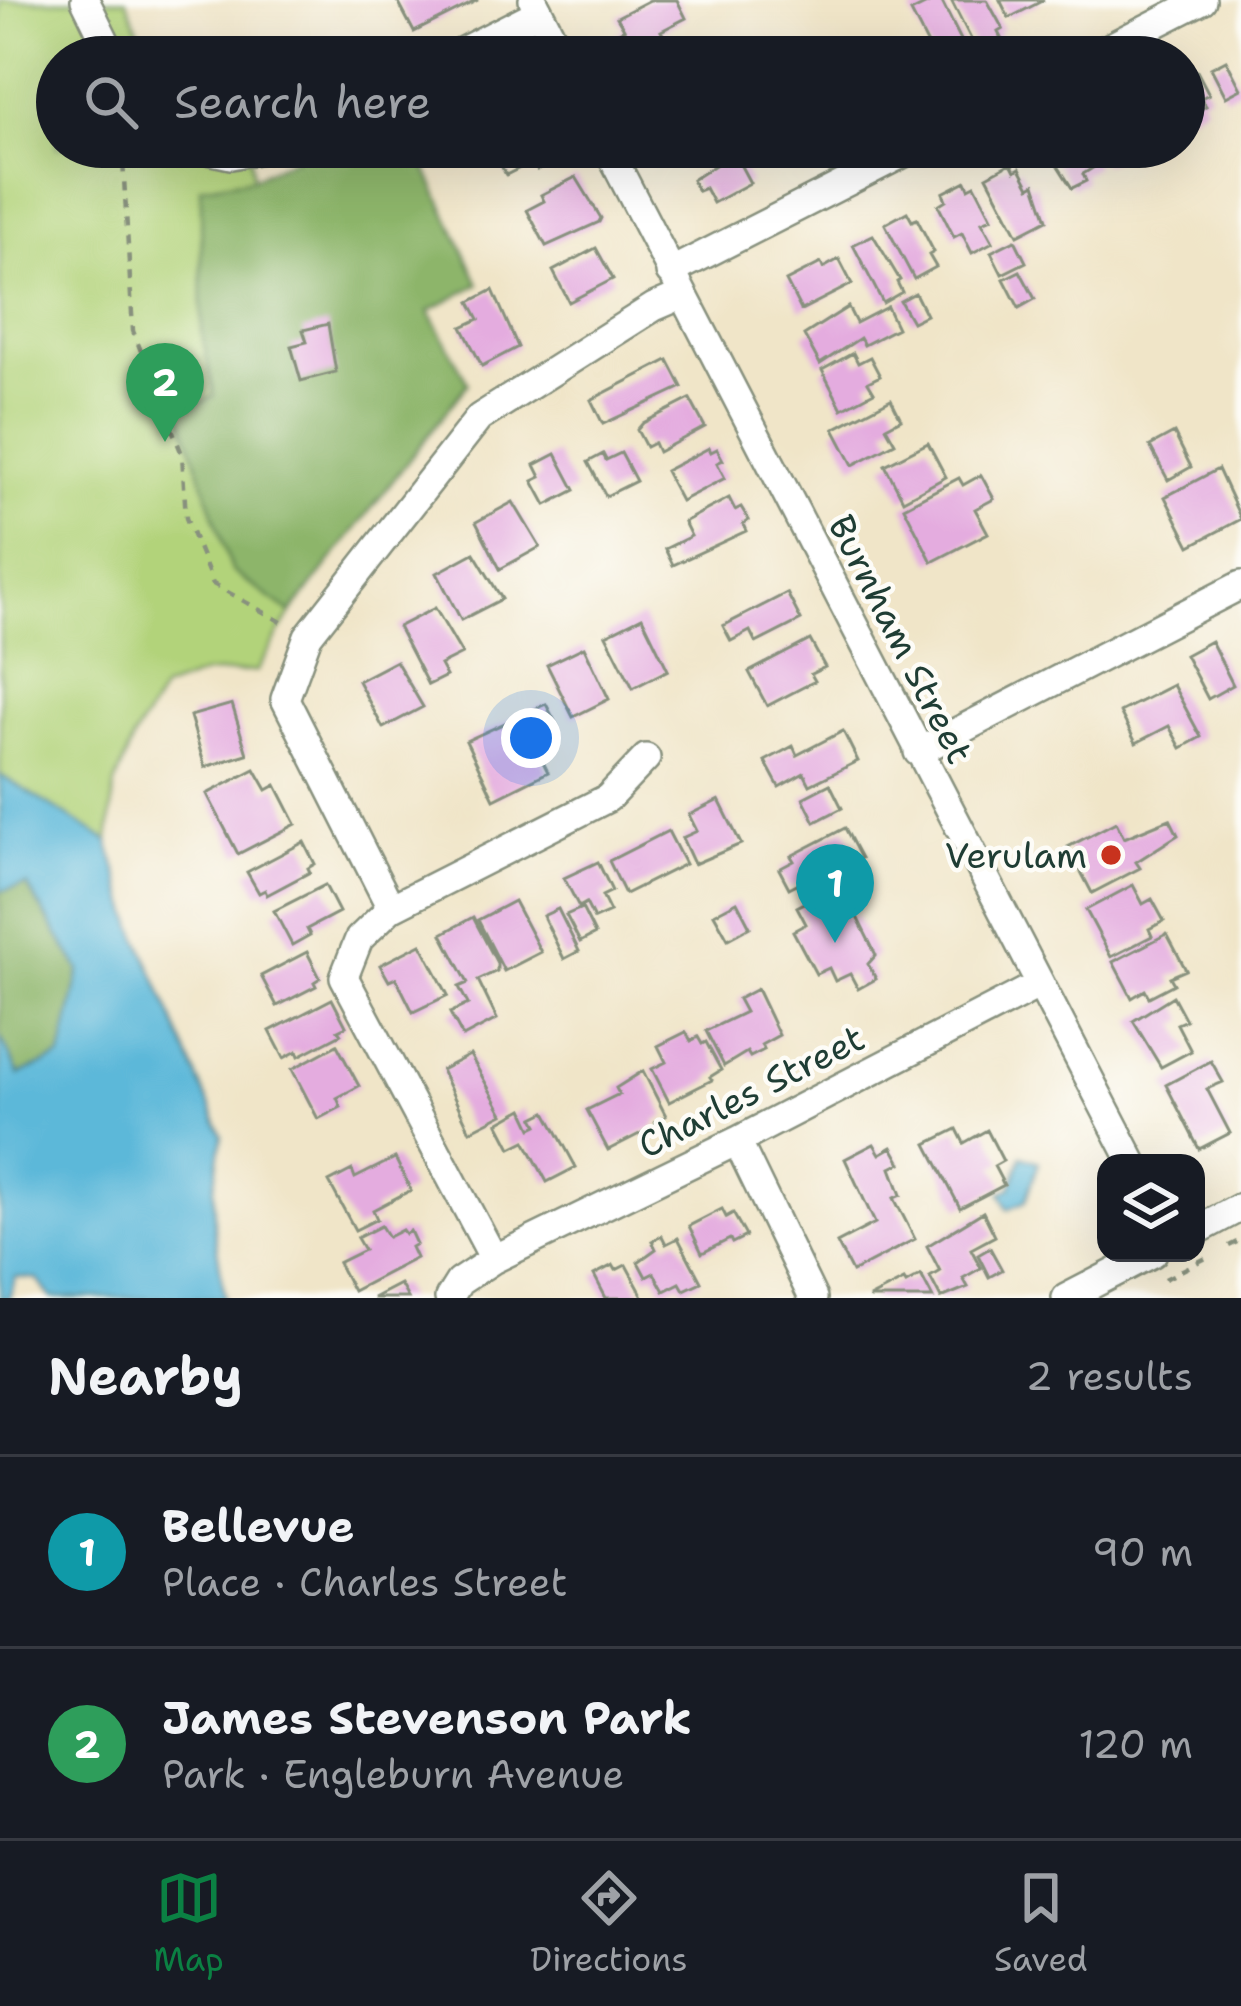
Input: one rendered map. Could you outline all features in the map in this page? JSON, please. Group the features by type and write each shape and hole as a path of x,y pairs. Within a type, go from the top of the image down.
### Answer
{"street":[{"path":"85,0 103,36"},
{"path":"1132,36 1202,0"},
{"path":"486,36 536,6 551,36"},
{"name":"Burnham Street","path":"618,168 1128,1154"},
{"path":"391,908 285,699 308,636 479,418 654,307 676,283 879,168"},
{"path":"918,752 1241,585"},
{"path":"494,1259 344,977 359,939 391,908 608,798 646,758"},
{"name":"Charles Street","path":"449,1298 459,1282 494,1259 737,1141 1040,984"},
{"path":"737,1141 813,1298"},
{"path":"1205,1226 1241,1207"},
{"path":"1066,1298 1160,1266"}],"path":[{"path":"123,168 133,332 182,454 186,518 212,584 308,636"},
{"path":"1160,1266 1241,1240"}],"green space":[{"path":"0,0 126,0 141,36 36,36 36,168 252,168 267,284 291,613 257,671 204,674 163,689 134,737 115,784 108,841 0,775"},
{"path":"274,168 426,168 479,284 429,311 468,383 291,613 232,571 180,411 214,396 202,333 201,187 253,178"},
{"path":"26,885 80,970 61,1057 19,1075 0,1036 0,891"}],"water":[{"path":"0,775 108,841 134,927 222,1135 214,1229 225,1298 51,1298 37,1279 16,1277 9,1298 0,1298 0,1036 19,1075 61,1057 80,970 27,885 0,891"},
{"path":"1022,1156 1039,1162 1026,1201 1008,1209 1001,1193 1011,1188"}],"building":[{"path":"397,0 478,0 414,32"},
{"path":"650,0 677,0 686,18 661,31 664,36 619,36 624,29 617,17"},
{"path":"941,0 959,36 923,36 911,12"},
{"path":"951,0 987,0 1003,29 1000,36 969,36"},
{"path":"1000,0 1044,0 1009,18"},
{"path":"1226,60 1241,89 1226,97 1211,68"},
{"path":"711,168 742,168 750,183 713,203 705,188 698,191 692,180"},
{"path":"1002,168 1020,168 1030,187 1035,184 1047,220 1018,235 987,176"},
{"path":"1059,168 1093,168 1083,174 1086,181 1072,188"},
{"path":"576,177 601,218 546,246 527,210 544,201 541,195"},
{"path":"966,181 969,188 975,185 992,218 982,222 993,242 972,253 962,233 954,237 938,205 946,200 943,193"},
{"path":"907,212 912,221 917,219 934,252 929,255 936,267 914,279 885,224"},
{"path":"873,235 900,280 902,292 883,303 853,245"},
{"path":"1015,240 1026,262 1002,274 991,252"},
{"path":"596,248 613,279 569,302 553,271"},
{"path":"839,259 852,284 801,310 786,281"},
{"path":"1020,271 1035,299 1019,308 1004,279"},
{"path":"493,290 518,347 482,366 462,327 479,319 470,302"},
{"path":"915,293 926,315 912,322 900,301"},
{"path":"848,307 856,323 887,307 897,328 864,345 860,338 820,364 804,335"},
{"path":"328,324 336,372 301,381 291,346 307,342 303,330"},
{"path":"853,353 858,363 870,357 880,376 868,382 874,392 842,409 822,370"},
{"path":"668,360 682,387 603,424 591,400"},
{"path":"690,399 705,427 658,452 654,443 646,447 637,430 643,423"},
{"path":"891,399 901,419 886,427 895,443 853,465 834,429"},
{"path":"1174,433 1191,467 1168,480 1150,446"},
{"path":"928,443 946,477 903,500 885,465"},
{"path":"709,448 711,452 717,449 723,460 717,463 725,478 681,501 665,471"},
{"path":"621,453 636,481 606,496 588,462 603,454 606,460"},
{"path":"556,454 575,490 546,505 533,481 541,477 535,465"},
{"path":"1218,469 1241,519 1190,546 1165,497"},
{"path":"981,475 994,499 975,509 988,533 932,562 904,507 959,478 963,485"},
{"path":"729,498 735,510 741,507 749,520 743,524 746,531 673,565 665,549 691,536 684,522"},
{"path":"513,502 540,547 500,569 476,522"},
{"path":"474,553 502,599 461,620 437,573"},
{"path":"787,593 801,620 756,643 750,631 731,641 723,626"},
{"path":"435,608 462,654 440,665 446,676 428,685 398,627"},
{"path":"642,617 668,670 633,688 606,635"},
{"path":"810,640 825,667 811,674 815,681 767,706 749,672"},
{"path":"1211,641 1233,685 1208,699 1185,655"},
{"path":"584,647 609,699 573,717 547,665"},
{"path":"396,661 423,707 383,728 358,681"},
{"path":"1173,685 1201,737 1181,748 1169,726 1136,743 1120,712"},
{"path":"232,704 247,754 205,767 190,716"},
{"path":"546,704 558,727 532,740 548,772 494,799 466,741"},
{"path":"843,731 858,761 810,785 804,773 779,787 765,761 793,746 797,755"},
{"path":"255,769 267,790 276,785 296,824 238,854 207,794"},
{"path":"830,784 842,808 815,822 803,798"},
{"path":"719,800 741,844 694,864 682,838 697,831 689,815"},
{"name":"Verulam","path":"1170,819 1178,835 1136,862 1140,868 1092,893 1068,847 1116,822 1124,838"},
{"path":"845,828 861,858 817,881 814,875 789,888 779,869 794,861 791,856"},
{"path":"668,831 685,864 625,894 609,861"},
{"path":"304,842 315,864 308,868 310,872 267,895 265,890 259,893 247,872"},
{"path":"598,862 612,891 602,896 610,912 594,919 586,903 579,907 564,878"},
{"path":"325,885 339,912 307,929 310,935 292,945 274,911"},
{"path":"1133,885 1143,904 1152,899 1164,921 1149,929 1152,936 1111,957 1086,910"},
{"path":"832,889 848,919 856,915 876,955 868,964 876,979 858,989 850,974 835,981 829,968 816,974 793,931 806,924 797,907"},
{"path":"514,901 541,952 504,971 478,920"},
{"path":"737,902 750,927 728,939 714,914"},
{"path":"582,908 595,934 580,942 566,915"},
{"path":"558,909 579,951 564,959 543,916"},
{"path":"473,917 497,963 497,971 478,980 497,1019 463,1037 450,1013 468,1004 459,987 468,983 442,934"},
{"path":"1167,934 1186,970 1170,977 1174,984 1149,997 1145,990 1132,998 1113,962"},
{"path":"421,944 448,995 413,1012 396,978 389,981 380,965"},
{"path":"307,952 320,978 316,986 277,1006 261,976"},
{"path":"757,989 779,1035 761,1045 764,1050 750,1057 747,1052 724,1066 706,1031 745,1012 738,999"},
{"path":"1173,996 1186,1020 1177,1024 1191,1051 1161,1067 1133,1021"},
{"path":"332,999 346,1026 338,1030 341,1034 299,1056 297,1051 284,1058 270,1031"},
{"path":"686,1032 691,1041 698,1037 702,1044 706,1042 721,1070 712,1080 669,1102 652,1069 666,1062 658,1046"},
{"path":"337,1045 359,1086 337,1098 341,1107 318,1119 292,1069"},
{"path":"470,1055 503,1114 470,1131 441,1070"},
{"path":"1211,1061 1223,1082 1207,1089 1230,1133 1199,1149 1166,1085"},
{"path":"643,1071 666,1116 608,1150 587,1110 619,1094 616,1088"},
{"path":"523,1109 532,1128 538,1125 534,1118 546,1112 576,1167 547,1182 525,1141 511,1148 498,1123"},
{"path":"957,1129 964,1143 987,1130 1003,1161 994,1166 1004,1185 960,1208 927,1144"},
{"path":"874,1144 880,1154 892,1147 901,1163 891,1168 901,1195 894,1198 915,1239 852,1272 837,1243 875,1223 845,1159"},
{"path":"395,1158 411,1190 373,1210 377,1219 355,1230 329,1182 352,1170 355,1178"},
{"path":"722,1209 726,1217 733,1213 746,1236 702,1253 689,1226"},
{"path":"983,1212 995,1236 971,1249 981,1268 963,1278 968,1287 941,1298 930,1277 940,1271 927,1246"},
{"path":"381,1226 388,1237 410,1231 416,1258 353,1291 338,1263 364,1250 357,1238"},
{"path":"662,1236 666,1244 678,1238 701,1282 684,1290 680,1283 664,1291 654,1273 646,1277 638,1262 656,1249 652,1241"},
{"path":"990,1248 1002,1270 989,1277 978,1255"},
{"path":"613,1265 616,1270 626,1265 644,1298 606,1298 594,1275"},
{"path":"921,1275 933,1298 869,1298 904,1280"},
{"path":"400,1284 408,1298 373,1298"}],"place":[{"name":"James Stevenson Park","path":"165,442"},
{"name":"Verulam","path":"1111,855"},
{"name":"Bellevue","path":"835,943"}]}
